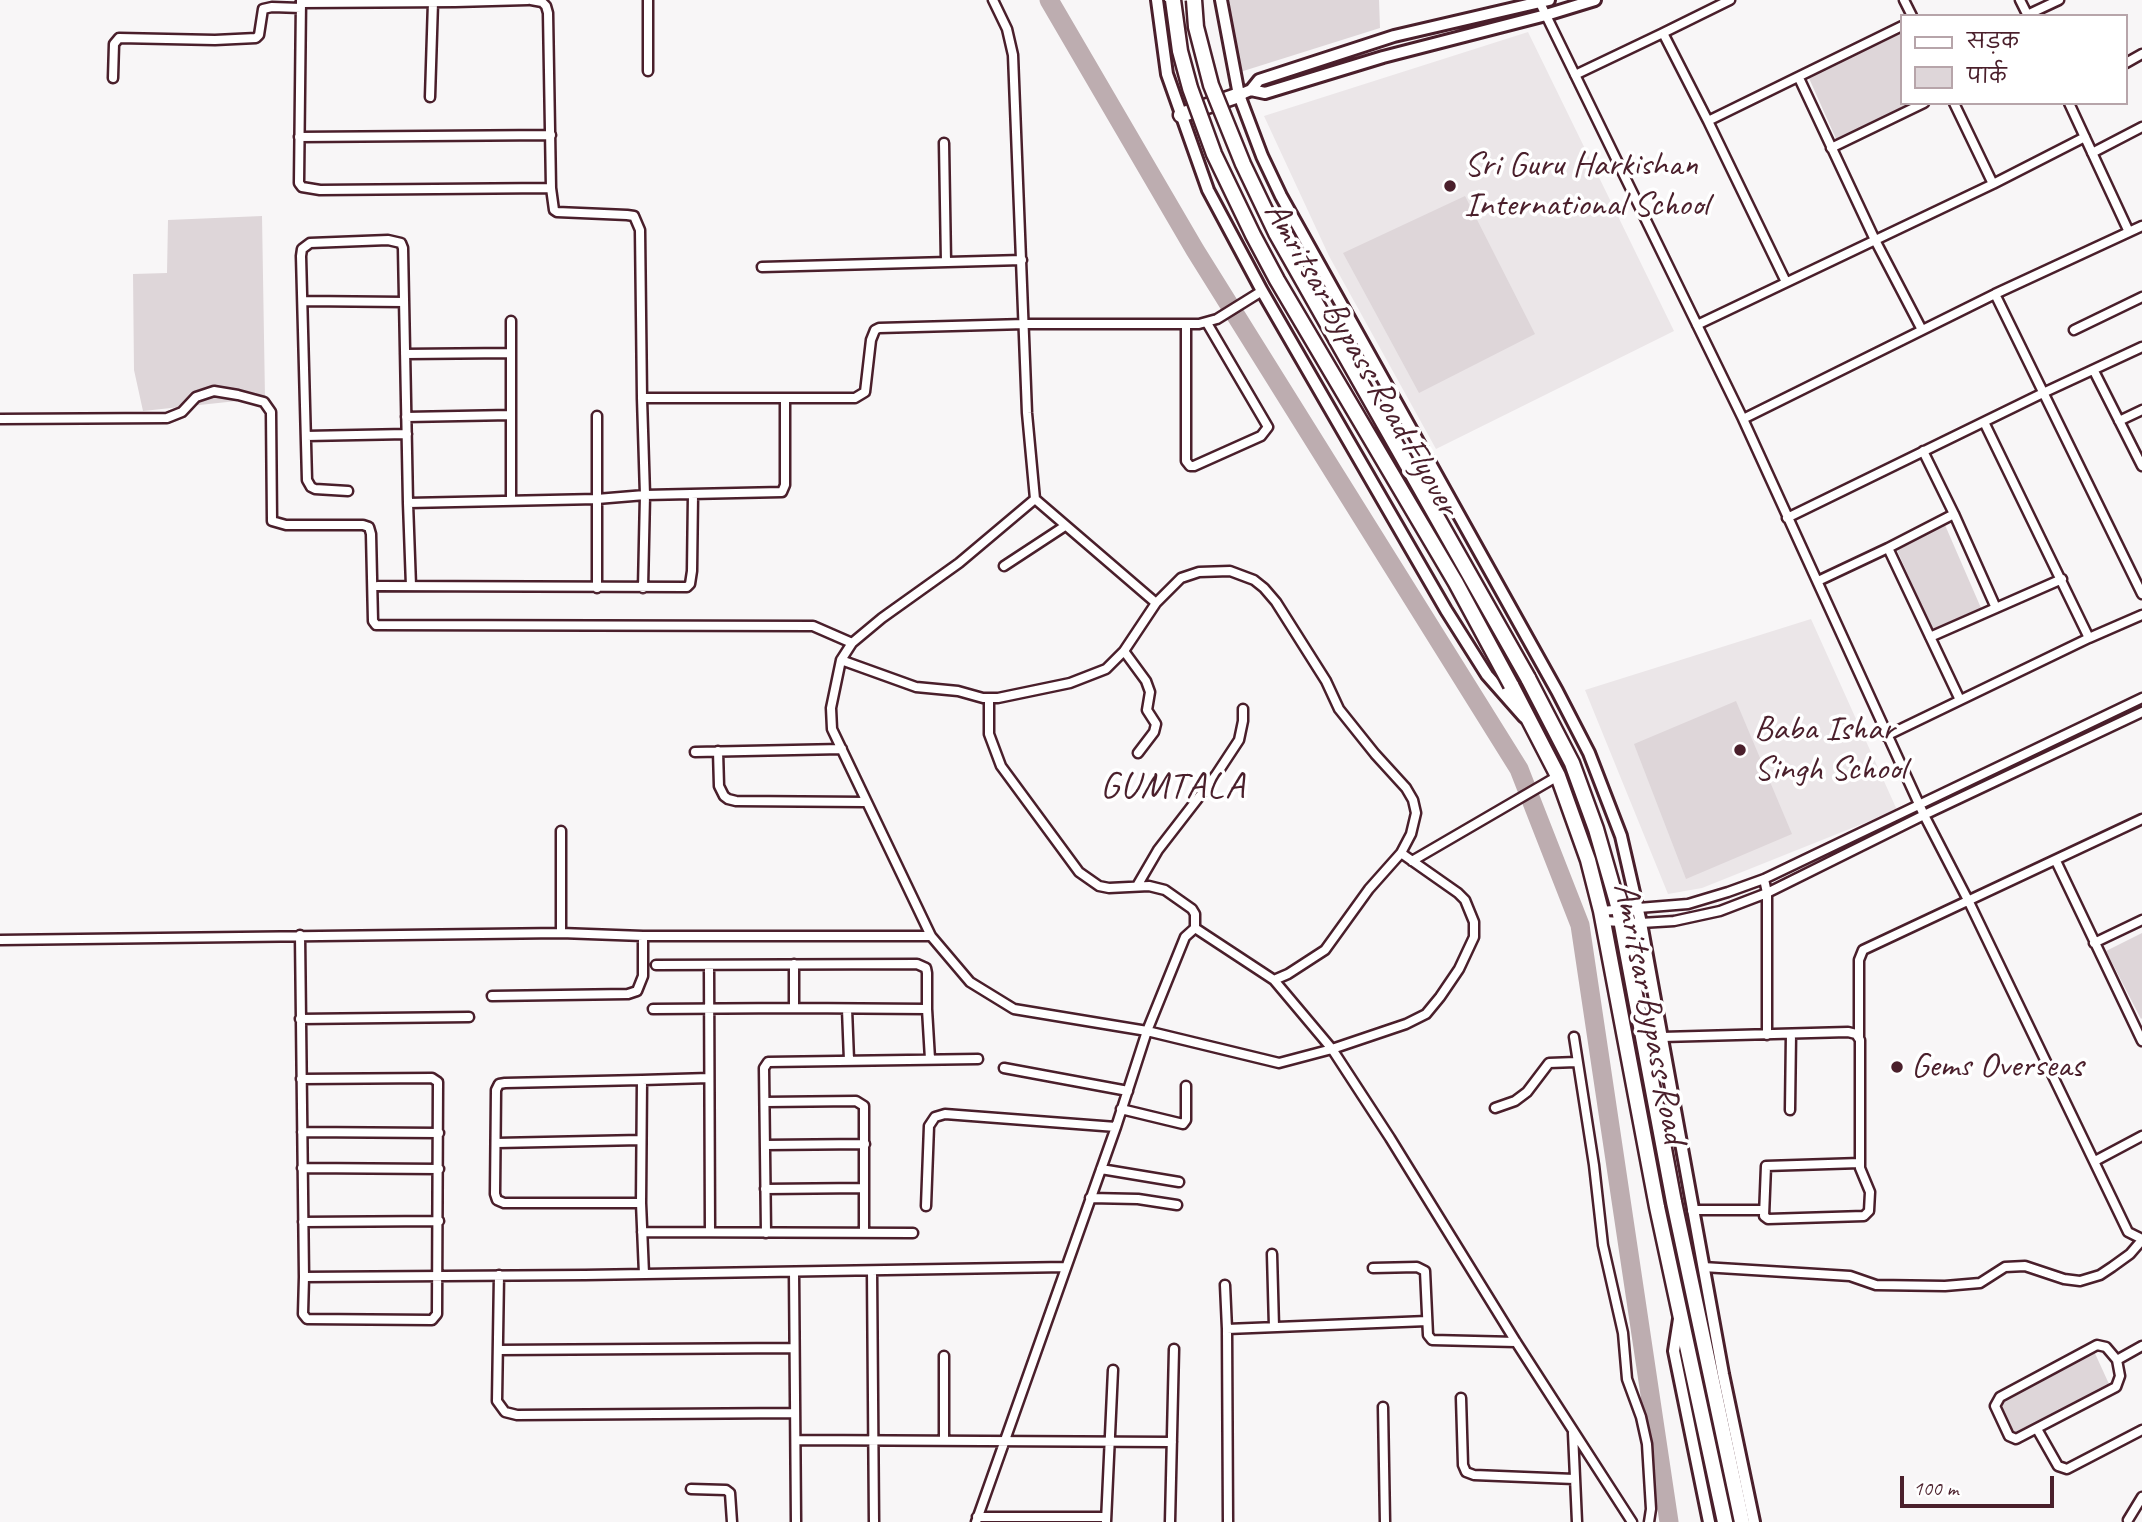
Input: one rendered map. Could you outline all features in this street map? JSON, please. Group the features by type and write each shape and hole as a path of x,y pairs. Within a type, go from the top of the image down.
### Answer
{"highway":[{"name":"Amritsar Bypass Road Flyover","path":"1173,0 1180,51 1190,88 1214,154 1253,235 1276,279 1456,583 1537,732"},
{"name":"Amritsar Bypass Road Flyover","path":"1194,0 1196,27 1211,85 1239,155 1276,233 1554,725"},
{"path":"1181,115 1245,93"},
{"name":"Amritsar Bypass Road","path":"1554,725 1585,796 1620,916 1674,1202 1702,1297 1704,1336 1742,1522"},
{"name":"Amritsar Bypass Road","path":"1537,732 1558,776 1588,860 1602,916 1657,1207 1725,1522"}],"street":[{"path":"648,0 649,71"},
{"path":"993,0 1007,29 1013,55 1027,413 1035,499 1156,603"},
{"path":"1157,0 1167,74 1208,190 1262,290 1446,610 1487,675 1537,732"},
{"path":"1221,0 1262,156 1281,196 1461,517 1589,753 1620,836 1641,923 1703,1267 1702,1297 1754,1522"},
{"path":"1245,93 1265,93 1382,57 1595,0"},
{"path":"1575,75 1730,0"},
{"path":"2030,14 2059,0"},
{"path":"113,78 114,44 120,38 256,38 259,35 263,9 272,7 455,1 542,2 548,13 552,205 557,212 634,216 640,230 645,495 643,588"},
{"path":"1245,93 1259,80 1394,36 1545,1 1546,15 1742,419 1918,803 1969,902 2128,1232 2142,1239 2130,1254 2112,1267 2100,1275 2080,1281 2064,1279 2025,1266 2005,1268 1980,1283 1945,1286 1876,1285 1850,1276 1703,1267"},
{"path":"430,97 433,2"},
{"path":"300,4 299,183 302,187 551,188"},
{"path":"1708,121 1900,27"},
{"path":"1663,33 1786,282"},
{"path":"1799,78 1875,240 1922,330"},
{"path":"1831,148 1920,105"},
{"path":"1955,105 1993,184"},
{"path":"2070,105 2129,232"},
{"path":"2092,153 2142,127"},
{"path":"299,137 551,135"},
{"path":"1697,325 1993,184 2085,137"},
{"path":"944,143 946,262"},
{"path":"1742,419 1995,294 2142,226"},
{"path":"348,491 319,490 309,485 301,256 306,244 388,240 401,243 403,248 411,586"},
{"path":"762,267 1022,260"},
{"path":"642,398 849,400 862,396 867,385 870,340 879,328 1207,323 1262,290"},
{"path":"1995,294 2142,594"},
{"path":"2074,330 2142,297"},
{"path":"304,301 404,302"},
{"path":"511,321 511,501"},
{"path":"1186,324 1186,461 1190,466 1194,466 1261,436 1268,427 1207,323"},
{"path":"1787,518 2142,347"},
{"path":"405,354 511,353"},
{"path":"2094,371 2142,466"},
{"path":"0,419 167,418 182,412 196,397 214,391 264,402 271,412 272,521 286,525 369,527 373,621 378,625 813,626 852,643"},
{"path":"408,503 782,492 785,485 785,400"},
{"path":"2119,421 2142,410"},
{"path":"406,417 511,415"},
{"path":"597,416 597,588"},
{"path":"1984,422 2089,638"},
{"path":"306,436 407,434"},
{"path":"1923,451 1996,608"},
{"path":"378,586 687,587 692,571 693,495"},
{"path":"1035,499 959,563 852,643 841,660 833,694 831,723 866,802 931,936 970,982 1014,1009 1147,1031 1279,1063 1332,1049 1406,1024 1426,1014 1459,969 1474,937 1474,922 1465,900 1401,853"},
{"path":"1818,581 1954,514"},
{"path":"1004,566 1065,526"},
{"path":"1888,548 1960,700"},
{"path":"841,660 916,687 958,691 989,699 1041,690 1089,677 1106,669 1124,652 1156,603 1181,578 1199,572 1230,571 1254,580 1264,588 1326,681 1343,716 1406,788 1416,813 1415,824 1401,853 1368,889 1325,950 1300,968 1274,980"},
{"path":"1930,638 2062,579"},
{"path":"1886,736 2142,615"},
{"path":"1124,652 1142,673 1149,688 1147,710 1156,726 1138,753"},
{"path":"1602,916 1620,916 1638,908 1688,904 1765,879 1918,803 2142,698"},
{"path":"989,699 989,734 1001,766 1079,872 1099,886 1137,886 1165,890 1192,909 1195,914 1195,928 1185,937 1147,1031 1116,1127 976,1520 1106,1520 1113,1370"},
{"path":"1137,886 1169,834 1216,775 1239,740 1243,709"},
{"path":"1602,916 1620,916 1641,923 1701,916 1767,893 2142,712"},
{"path":"695,752 842,749"},
{"path":"718,751 719,786 724,796 729,799 866,802"},
{"path":"1412,861 1558,776"},
{"path":"1860,1163 1766,1166 1764,1216 1768,1219 1866,1215 1870,1209 1870,1192 1860,1163 1859,960 1863,950 2142,819"},
{"path":"561,831 561,933"},
{"path":"2056,861 2094,943 2140,1029 2142,1041"},
{"path":"1765,879 1767,1035"},
{"path":"2094,943 2142,920"},
{"path":"1195,928 1274,980 1332,1049 1632,1522"},
{"path":"0,940 561,933 643,936 931,936"},
{"path":"300,935 300,1019 304,1277 303,1314 307,1319 432,1320 438,1314 439,1084 435,1079 301,1079"},
{"path":"492,996 628,994 637,991 643,976 643,936"},
{"path":"794,964 794,1008"},
{"path":"656,965 922,965 927,973 930,1059"},
{"path":"709,965 710,1232"},
{"path":"653,1009 927,1009"},
{"path":"847,1009 849,1060"},
{"path":"300,1019 469,1017"},
{"path":"1662,1037 1848,1032 1859,1037"},
{"path":"1790,1110 1791,1034"},
{"path":"1574,1037 1594,1165 1603,1245 1623,1333 1627,1379 1641,1417 1647,1444 1651,1509 1649,1522"},
{"path":"765,1233 764,1068 768,1062 978,1059"},
{"path":"1495,1108 1515,1101 1527,1092 1549,1063 1576,1062"},
{"path":"1004,1068 1128,1091"},
{"path":"641,1203 500,1202 495,1194 496,1090 500,1083 709,1079"},
{"path":"642,1080 641,1203 644,1274"},
{"path":"1122,1109 1183,1124 1186,1120 1186,1086"},
{"path":"765,1102 859,1102 865,1109 864,1233"},
{"path":"926,1206 929,1126 935,1117 945,1114 1116,1127"},
{"path":"302,1132 439,1133"},
{"path":"2095,1161 2142,1136"},
{"path":"496,1143 641,1140"},
{"path":"765,1145 864,1144"},
{"path":"302,1168 439,1169"},
{"path":"1101,1169 1179,1182"},
{"path":"765,1189 864,1188"},
{"path":"1090,1198 1138,1199 1177,1205"},
{"path":"1692,1210 1764,1210"},
{"path":"303,1222 439,1221"},
{"path":"642,1231 913,1233"},
{"path":"1272,1254 1274,1327"},
{"path":"304,1277 1066,1267"},
{"path":"1373,1268 1417,1267 1425,1271 1428,1335 1435,1341 1516,1342"},
{"path":"872,1271 874,1522"},
{"path":"794,1272 796,1522"},
{"path":"499,1275 497,1401 505,1412 511,1415 795,1413"},
{"path":"1225,1285 1228,1522"},
{"path":"1680,1313 1674,1351 1709,1522"},
{"path":"1227,1329 1427,1321"},
{"path":"2097,1345 2106,1347 2117,1360 2120,1376 2116,1387 2037,1429 2016,1439 2011,1438 1995,1406 1998,1399 2097,1345"},
{"path":"2117,1360 2142,1346"},
{"path":"498,1350 794,1348"},
{"path":"1170,1522 1174,1349"},
{"path":"944,1356 944,1441"},
{"path":"1461,1398 1463,1465 1466,1472 1474,1475 1574,1479"},
{"path":"1383,1407 1385,1522"},
{"path":"2037,1429 2058,1466 2067,1469 2142,1430"},
{"path":"1573,1430 1577,1522"},
{"path":"796,1440 1172,1442"},
{"path":"691,1489 729,1492 732,1522"},
{"path":"2128,1520 2142,1497"}],"shaded area":[{"name":"Sri Guru Harkishan International School","path":"1528,32 1674,331 1436,449 1329,256 1264,116"},
{"name":"Baba Ishar Singh School","path":"1811,619 1897,810 1702,888 1668,894 1585,690"}],"green space":[{"path":"1229,0 1379,0 1380,28 1237,73"},
{"path":"1900,32 1900,105 1913,105 1837,141 1808,76"},
{"path":"1465,196 1535,334 1419,393 1343,253"},
{"path":"262,216 265,398 143,411 134,370 133,274 167,273 168,220"},
{"path":"1945,525 1981,608 1932,629 1897,550"},
{"path":"1736,701 1792,834 1686,879 1634,744"},
{"path":"2142,933 2142,1018 2141,1019 2106,951"},
{"path":"2093,1349 2109,1384 2010,1438 1996,1402"}],"waterway":[{"path":"1049,0 1195,250 1519,769 1580,925 1669,1522"}],"place":[{"name":"Sri Guru Harkishan International School","path":"1450,186"},
{"name":"Baba Ishar Singh School","path":"1740,750"},
{"name":"Gems Overseas","path":"1897,1067"}],"district":[{"name":"GUMTALA","path":"1173,787"}]}
